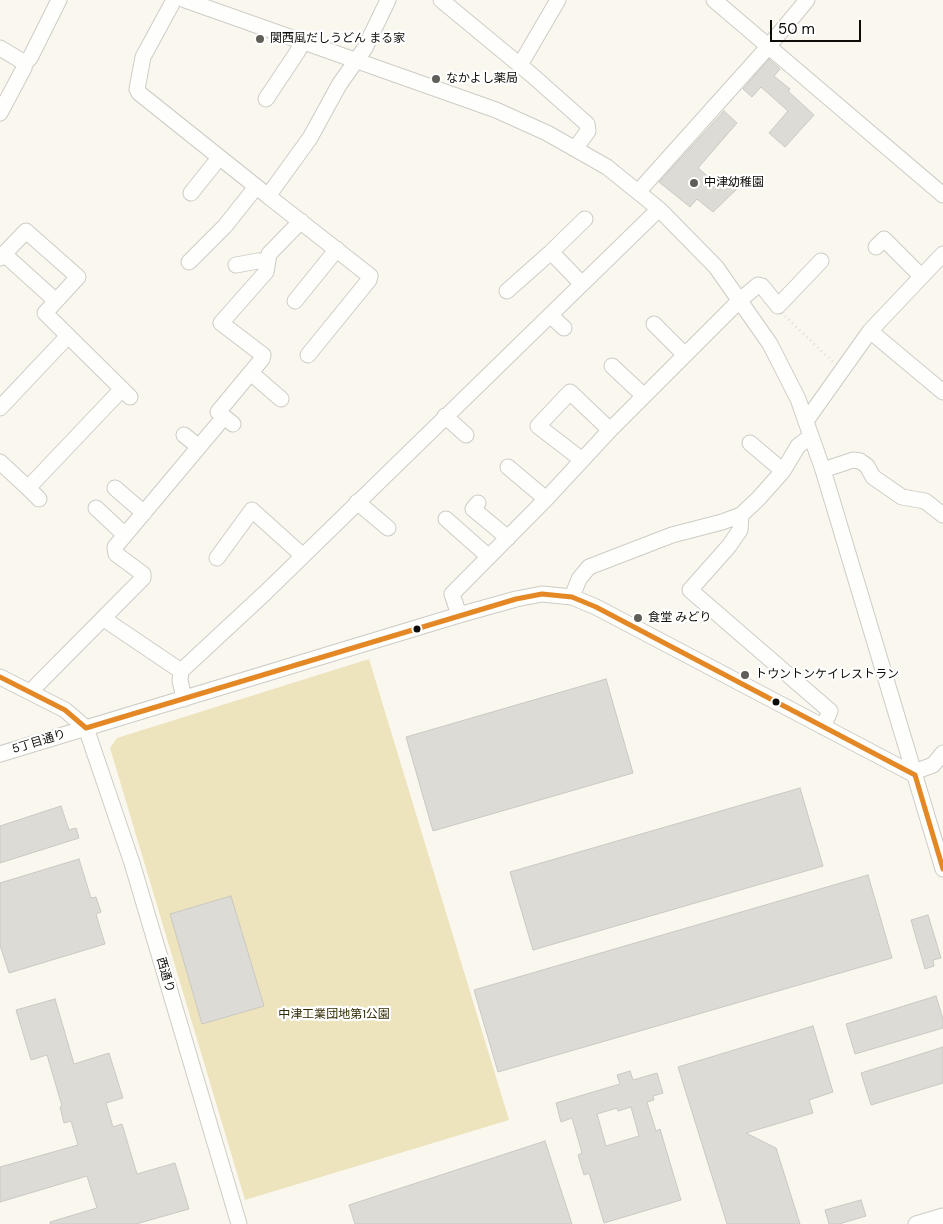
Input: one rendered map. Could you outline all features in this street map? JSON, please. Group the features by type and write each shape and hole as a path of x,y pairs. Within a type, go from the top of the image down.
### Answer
{"street":[{"path":"174,0 143,57 136,89 219,158 370,276 369,280 328,322 308,354"},
{"path":"185,0 496,110 548,133 607,167 659,209 716,267 770,344 798,399 823,470 915,774 940,848 943,869"},
{"path":"189,262 212,233 225,226 262,192 310,138 339,85 365,48 388,0"},
{"path":"441,0 520,65 587,124 588,131 575,149"},
{"path":"520,65 548,25 558,0"},
{"path":"714,0 943,195"},
{"path":"638,192 768,47 807,0"},
{"path":"0,113 25,63 30,58 52,7"},
{"path":"266,99 302,42"},
{"path":"0,48 25,63"},
{"path":"191,193 219,158"},
{"path":"184,699 180,680 181,671 265,593 357,502 394,473 422,446 470,386 496,359 550,315 659,209"},
{"path":"31,691 143,578 143,574 116,554 115,547 199,447 228,420 218,412 251,373 263,355 221,322 266,272 269,254 301,221"},
{"path":"510,284 551,252 578,222"},
{"path":"28,488 126,393 67,337 45,313 56,301 78,277 26,231 2,256 56,301"},
{"path":"876,247 884,239 921,276"},
{"path":"297,293 337,249"},
{"path":"551,252 582,284"},
{"path":"806,421 870,331 943,254"},
{"path":"236,265 268,261"},
{"path":"459,616 452,594 546,499 610,430 740,300 758,285 762,286 778,306 821,261"},
{"path":"550,315 564,328"},
{"path":"654,324 685,355"},
{"path":"870,331 943,392"},
{"path":"0,408 67,337"},
{"path":"612,366 644,396"},
{"path":"251,373 281,399"},
{"path":"582,460 538,426 570,392 610,430"},
{"path":"445,416 466,435"},
{"path":"184,435 199,447"},
{"path":"572,597 579,579 589,567 672,535 741,515 783,471 798,446 811,436"},
{"path":"750,443 783,471"},
{"path":"823,470 853,460 860,461 867,466 873,477 902,498 925,501 943,515"},
{"path":"0,462 39,499"},
{"path":"508,468 546,499"},
{"path":"115,488 144,513"},
{"path":"357,502 388,528"},
{"path":"478,503 473,509 508,538"},
{"path":"219,550 256,506 302,556"},
{"path":"96,508 125,535"},
{"path":"741,515 740,530 729,546 690,590 830,711 823,727"},
{"path":"446,519 454,533 490,557"},
{"name":"5丁目通り","path":"0,754 516,599 542,594 572,597 596,607 915,774"},
{"path":"104,618 181,671"},
{"path":"0,677 31,691 65,710 86,728"},
{"name":"西通り","path":"86,728 132,863 239,1224"},
{"path":"915,774 933,765 943,753"},
{"path":"916,1224 943,1216"}],"path":[{"path":"778,306 826,357 842,369"}],"green space":[{"name":"中津工業団地第1公園","path":"369,659 509,1120 245,1200 110,748 117,738"}],"building":[{"path":"769,59 780,69 774,76 790,89 788,91 814,115 785,147 769,133 788,111 761,87 752,97 743,89"},
{"path":"724,111 737,123 698,168 719,186 730,176 740,186 713,212 697,199 690,207 659,182"},
{"path":"606,679 633,773 433,831 406,737"},
{"path":"800,788 823,866 533,950 510,872"},
{"path":"61,806 69,830 76,828 79,838 0,863 0,826"},
{"path":"79,859 91,898 96,897 101,912 96,914 105,944 9,973 0,945 0,883"},
{"path":"868,875 892,958 498,1072 474,990"},
{"path":"231,896 264,1006 202,1024 170,914"},
{"path":"928,915 941,958 933,960 934,966 925,969 911,920"},
{"path":"936,996 943,1019 943,1028 855,1054 846,1024"},
{"path":"55,999 74,1064 109,1053 123,1098 106,1103 113,1127 122,1124 137,1174 175,1163 189,1209 136,1224 50,1224 50,1222 97,1208 87,1176 0,1202 0,1167 78,1145 71,1121 64,1123 60,1107 62,1106 47,1055 31,1060 16,1010"},
{"path":"813,1026 833,1092 809,1100 813,1113 746,1133 776,1148 800,1224 727,1224 678,1067"},
{"path":"943,1047 943,1083 871,1105 861,1073"},
{"path":"630,1071 633,1080 657,1073 663,1093 653,1096 654,1100 647,1102 656,1131 660,1129 681,1200 604,1223 589,1173 584,1175 578,1155 582,1153 572,1118 561,1122 556,1103 620,1084 617,1075","holes":["631,1107 639,1136 606,1146 597,1114 617,1108 618,1111"]},
{"path":"545,1141 572,1224 355,1224 349,1205"},
{"path":"861,1200 866,1216 839,1224 829,1224 825,1210"}],"transit line":[{"path":"0,677 65,710 86,728 516,599 542,594 572,597 596,607 915,775 943,869"}],"place":[{"name":"関西風だしうどん まる家","path":"260,39"},
{"name":"なかよし薬局","path":"436,79"},
{"name":"中津幼稚園","path":"694,183"},
{"name":"食堂 みどり","path":"638,618"},
{"name":"トウントンケイレストラン","path":"745,675"}]}
